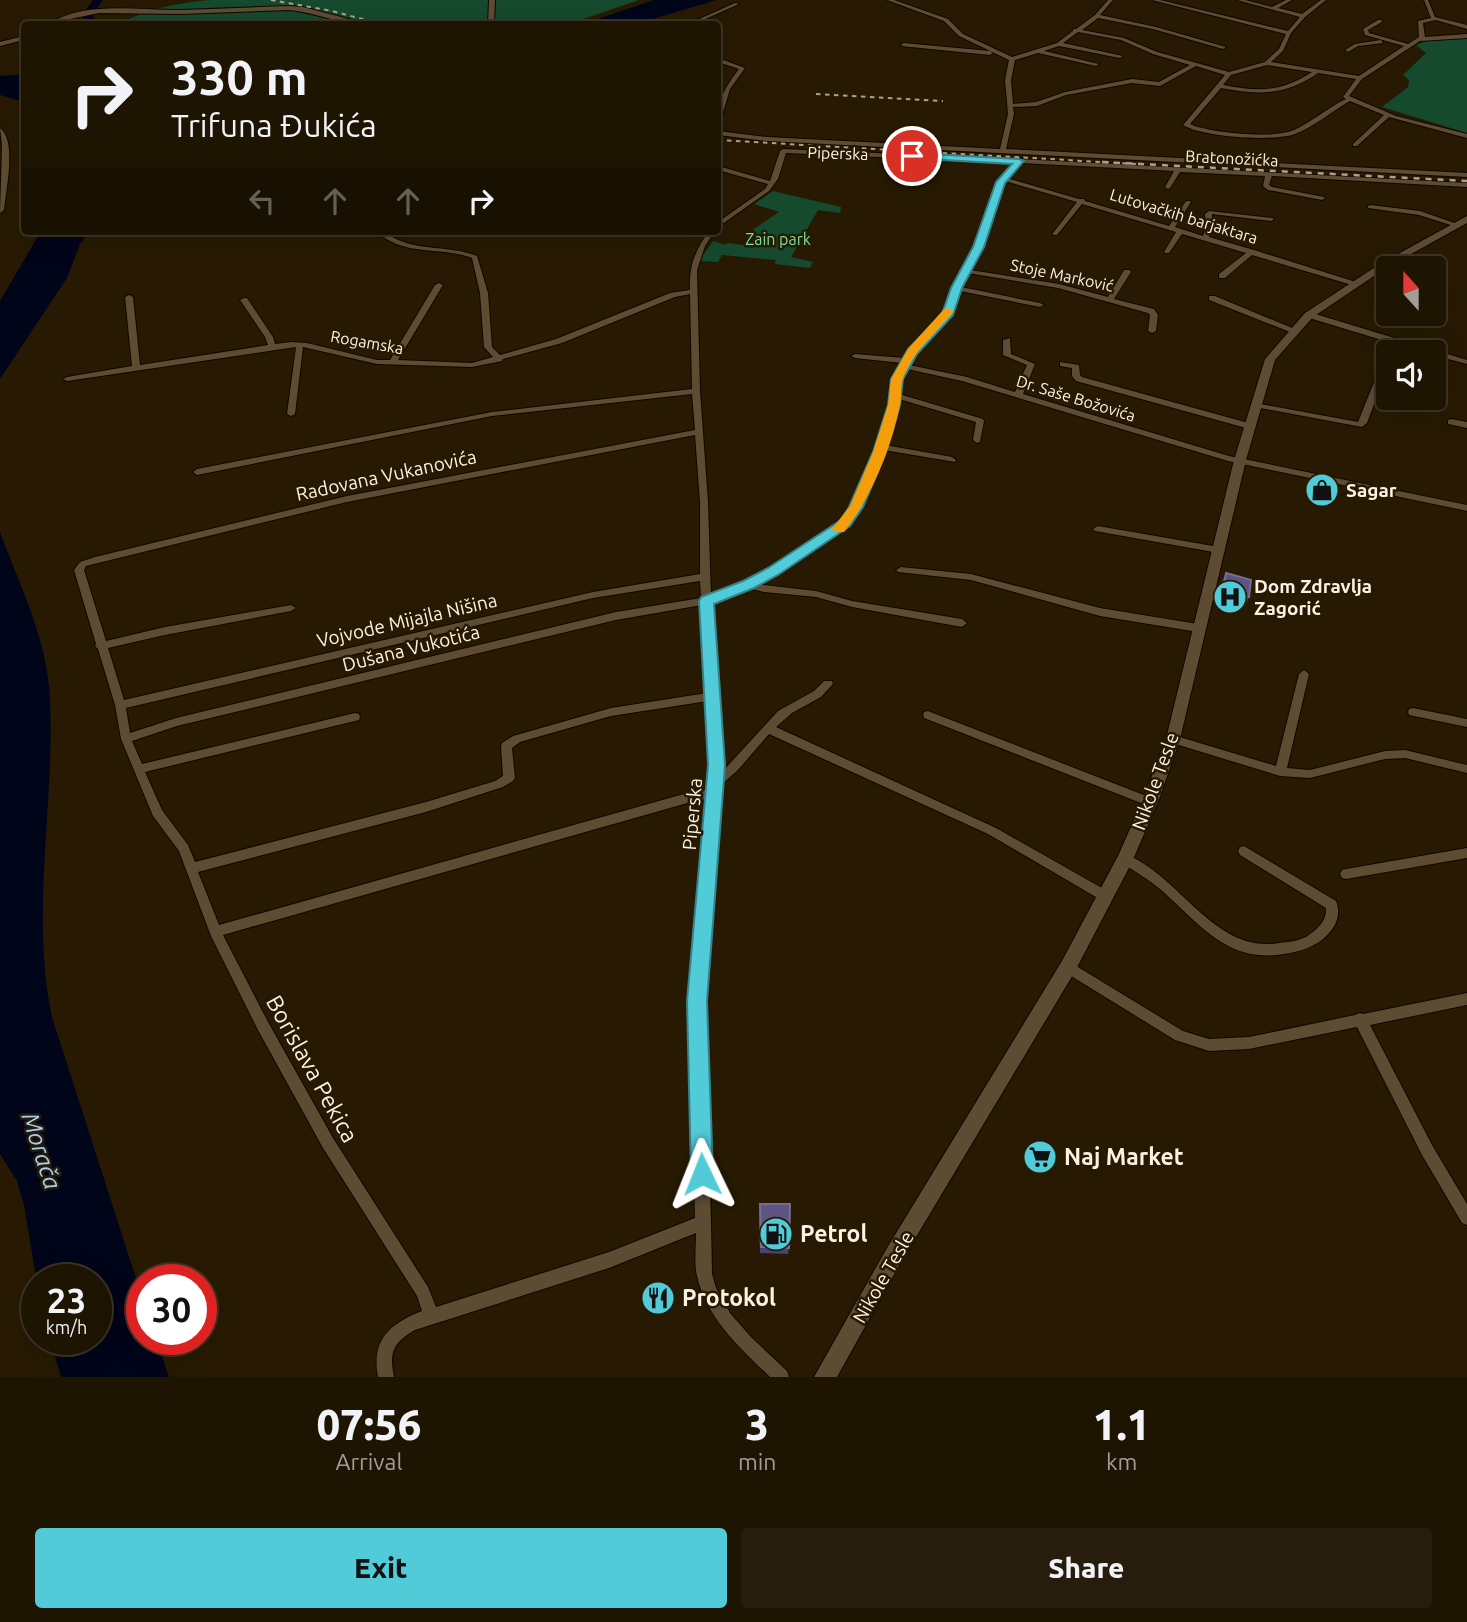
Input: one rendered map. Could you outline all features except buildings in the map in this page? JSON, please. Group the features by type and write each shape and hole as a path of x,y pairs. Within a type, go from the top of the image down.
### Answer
{"street":[{"path":"491,21 492,0"},
{"path":"889,0 946,20 961,35 996,54 1012,59 1059,44 1097,16 1111,0"},
{"path":"1154,0 1289,33"},
{"path":"1239,0 1303,16"},
{"path":"1274,8 1290,0"},
{"path":"1268,63 1281,50 1289,33 1303,16 1324,0"},
{"path":"1426,0 1435,19"},
{"path":"698,21 737,4"},
{"path":"60,21 96,11 296,9 351,21"},
{"path":"1097,16 1223,47"},
{"path":"1422,38 1420,22 1435,19 1467,27"},
{"path":"1380,21 1365,32 1409,46"},
{"path":"1075,30 1122,39 1194,65 1229,74 1268,63 1360,78"},
{"path":"1348,100 1346,95 1360,78 1422,38 1467,36"},
{"path":"0,44 21,39"},
{"path":"1348,50 1357,45 1387,41"},
{"path":"1059,44 1120,56"},
{"path":"903,45 996,54"},
{"path":"1038,51 1096,64"},
{"path":"1003,151 1010,106 1008,80 1012,59"},
{"path":"721,61 742,68 727,89 721,109"},
{"path":"1010,106 1037,104 1065,93 1132,81 1160,83 1194,65"},
{"path":"1221,86 1246,91 1282,90 1303,82 1316,72"},
{"path":"1229,74 1186,127 1233,134 1287,135 1348,100"},
{"path":"721,88 727,89"},
{"path":"1348,100 1388,115 1467,136"},
{"path":"1355,145 1388,115"},
{"path":"0,130 6,147 0,210"},
{"path":"721,133 767,139 1467,175"},
{"name":"Piperska","path":"721,223 767,190 783,150 1019,161"},
{"path":"905,363 947,315 957,288 978,247 1000,182 1019,161"},
{"name":"Bratonožićka","path":"1019,161 1467,186"},
{"path":"721,170 771,183"},
{"path":"1168,187 1178,170"},
{"path":"1269,174 1266,186 1270,189 1322,198"},
{"name":"Lutovačkih barjaktara","path":"1005,179 1355,283"},
{"path":"1055,234 1082,200"},
{"path":"1172,227 1188,202"},
{"path":"1370,207 1420,213 1462,222"},
{"path":"1206,237 1209,227 1208,214 1214,211 1271,219"},
{"name":"Nikole Tesle","path":"825,1377 894,1255 1068,967 1125,859 1150,802 1173,739 1240,460 1270,359 1308,315 1355,283 1462,222"},
{"path":"1167,252 1181,230"},
{"path":"383,235 400,243 475,257 484,293 488,347 499,359"},
{"name":"Piperska","path":"710,235 695,263 694,291 696,391 704,502 706,601 716,788 697,1001 704,1274 712,1302 733,1331 781,1377"},
{"path":"1222,276 1252,251"},
{"name":"Stoje Marković","path":"966,271 1059,286 1151,311 1154,315 1152,331"},
{"path":"1110,299 1127,272"},
{"path":"392,363 439,285"},
{"path":"957,288 1040,305"},
{"name":"Rogamska","path":"67,379 272,346 300,344 392,363 467,366 559,341 673,295 694,291"},
{"path":"129,297 136,367"},
{"path":"1212,298 1293,330"},
{"path":"244,300 269,337 272,346"},
{"path":"1308,315 1392,340"},
{"path":"1007,340 1007,355 1031,365 1018,395"},
{"path":"291,414 300,344"},
{"name":"Dr. Saše Božovića","path":"855,356 905,363 1240,460 1467,508"},
{"path":"1446,356 1467,362"},
{"name":"Dušana Vukotića","path":"126,738 176,722 616,616 706,601 748,585 827,538 845,523 856,507 881,447 897,379 905,363"},
{"path":"1063,364 1076,367 1076,376 1079,379 1249,426"},
{"path":"1255,405 1359,425 1363,423 1376,388"},
{"path":"197,472 492,414 696,391"},
{"path":"895,395 980,421 977,440"},
{"path":"1451,422 1467,425"},
{"name":"Radovana Vukanovića","path":"83,564 347,499 699,432"},
{"path":"881,447 952,460"},
{"path":"1098,529 1219,550"},
{"name":"Borislava Pekica","path":"83,564 79,572 120,705 126,738 157,813 184,849 215,932 263,1026 328,1143 423,1292 431,1317"},
{"path":"901,570 971,577 1100,612 1198,628"},
{"name":"Vojvode Mijajla Nišina","path":"120,705 580,598 705,577"},
{"path":"748,585 816,594 852,604 962,623"},
{"path":"100,646 291,608"},
{"path":"1280,772 1304,674"},
{"path":"215,932 716,788 784,713 816,697 828,684"},
{"path":"193,868 426,807 499,784 509,778 506,746 517,739 611,712 712,696"},
{"path":"1413,712 1467,723"},
{"path":"928,715 1150,802"},
{"path":"139,769 355,718"},
{"path":"770,729 992,831 1105,896"},
{"path":"1173,739 1280,772 1310,774 1385,755 1405,754 1467,769"},
{"path":"1125,859 1148,871 1212,931 1234,943 1265,951 1282,951 1319,935 1333,916 1332,905 1244,851"},
{"path":"1346,874 1467,853"},
{"path":"1068,967 1174,1033 1201,1044 1238,1044 1467,999"},
{"path":"1360,1019 1427,1150 1467,1218"},
{"path":"386,1377 383,1353 386,1344 414,1321 609,1260 704,1222"}],"green space":[{"path":"209,0 639,0 578,21 125,21 140,14"},
{"path":"1436,37 1467,38 1467,133 1382,107 1408,87 1409,80 1403,75 1426,53 1416,45"},
{"name":"Zain park","path":"773,191 841,207 840,213 818,210 791,257 813,262 810,268 775,264 776,260 722,255 718,262 699,261 713,241 725,245 743,245 754,229 779,212 754,204"}],"water":[{"path":"654,0 716,0 646,21 592,21"},
{"path":"21,74 21,101 0,95 0,76"},
{"path":"39,235 87,235 80,244 67,278 0,379 0,301"},
{"name":"Morača","path":"0,532 39,635 48,677 51,739 43,938 52,1017 131,1264 126,1264 126,1355 161,1355 169,1377 61,1377 55,1355 112,1355 112,1264 34,1264 17,1181 0,1154"}],"waterway":[{"path":"90,21 87,15 98,0"}],"railway":[{"path":"271,0 370,21"},
{"path":"816,94 943,101"},
{"path":"721,140 1136,164"},
{"path":"1102,162 1467,181"}],"slow traffic":[{"path":"839,529 856,507 879,452 894,405 897,379 912,352 949,310"}],"place":[{"name":"Sagar","path":"1322,490"},
{"name":"Dom Zdravlja Zagorić","path":"1230,597"},
{"name":"Naj Market","path":"1040,1157"},
{"name":"Petrol","path":"776,1234"},
{"name":"Protokol","path":"658,1298"}],"route":[{"path":"702,1174 697,1001 717,765 706,601 719,598 773,572 837,531 845,523 856,507 879,452 894,405 897,379 912,352 947,315 957,288 978,247 1000,182 1014,170 1019,161 912,156"}]}
